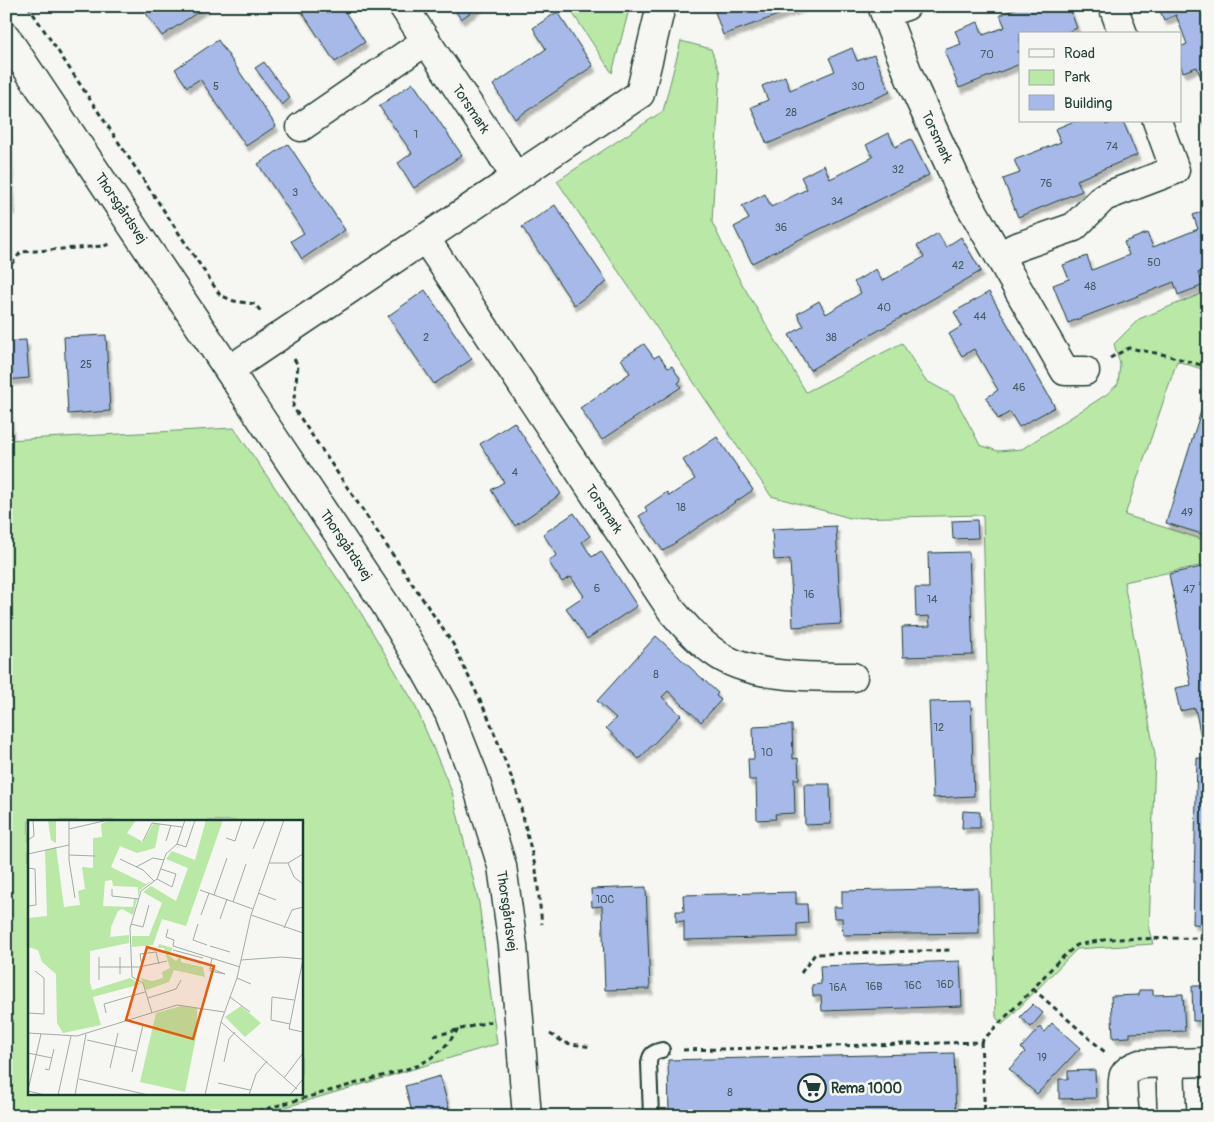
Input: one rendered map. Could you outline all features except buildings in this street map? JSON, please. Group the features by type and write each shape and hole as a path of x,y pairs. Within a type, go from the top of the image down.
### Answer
{"street":[{"name":"Torsmark","path":"403,6 515,177"},
{"path":"229,370 640,94 661,6"},
{"path":"1113,6 1122,32"},
{"name":"Torsmark","path":"891,9 911,81 960,188 1065,371 1085,372"},
{"name":"Thorsgårdsvej","path":"6,36 385,604 449,713 474,776 502,866 513,946 527,1116"},
{"path":"301,127 426,41"},
{"path":"1000,257 1014,248 1074,227 1104,198 1175,170 1156,122"},
{"name":"Torsmark","path":"425,238 672,611 693,634 714,653 734,664 754,670 807,676 852,677"},
{"path":"1125,1116 1124,1074 1134,1066 1140,1064 1208,1062"},
{"path":"1170,1063 1172,1116"}],"lane":[{"path":"651,1116 649,1057 656,1051 662,1050"}],"path":[{"path":"6,270 21,252 104,246 115,242 133,226"},
{"path":"1085,372 1130,348 1166,355 1208,368"},
{"path":"662,1050 981,1042 1058,961 1078,945 1109,939 1208,938"},
{"path":"801,972 814,954 953,950"},
{"path":"1033,989 1100,1049 1128,1070"},
{"path":"434,1036 492,1021 520,1019"},
{"path":"241,1116 417,1066 441,1051 458,1029"},
{"path":"549,1032 565,1044 592,1046"},
{"path":"981,1042 985,1116"}],"green space":[{"path":"568,6 630,6 612,73"},
{"path":"681,41 711,49 720,73 712,222 738,277 806,392 902,343 925,380 954,396 980,445 998,451 1022,449 1107,394 1118,384 1120,364 1114,344 1139,319 1208,291 1208,371 1177,361 1125,515 1208,541 1208,564 1124,582 1155,755 1149,930 1153,944 1077,949 1002,1025 996,1017 983,515 850,518 771,496 557,181 663,111"},
{"path":"234,428 361,613 414,703 452,792 479,903 497,1044 256,1116 6,1116 6,440"}],"place":[{"name":"Rema 1000","path":"812,1088"}]}
